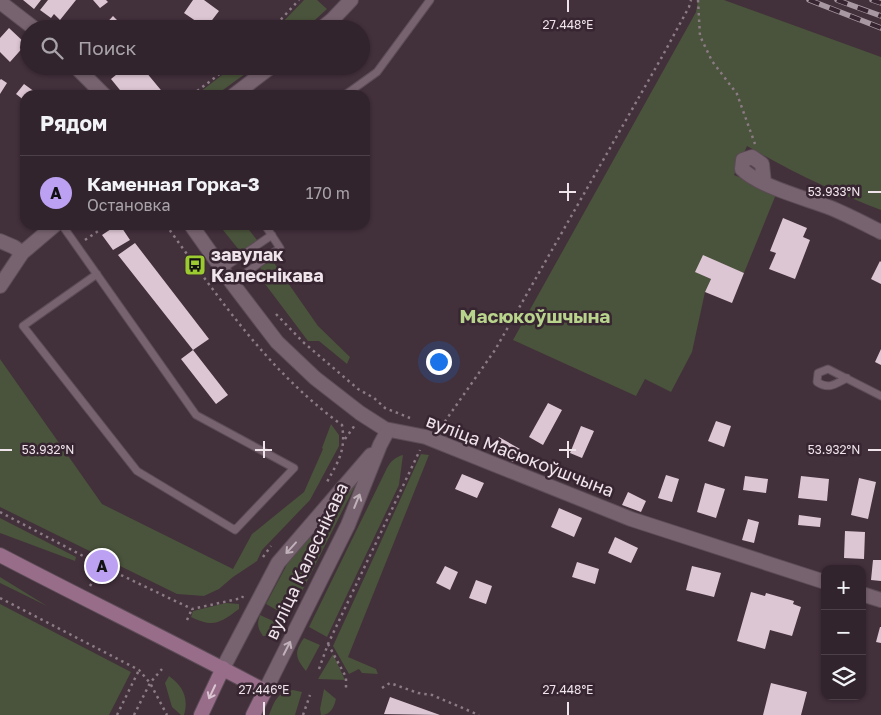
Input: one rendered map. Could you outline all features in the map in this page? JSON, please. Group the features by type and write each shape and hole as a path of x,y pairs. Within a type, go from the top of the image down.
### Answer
{"main road":[{"path":"0,555 83,599 175,643 265,691"},
{"name":"вуліца Калеснікава","path":"201,715 223,668"},
{"name":"вуліца Калеснікава","path":"253,715 265,691"}],"street":[{"path":"332,20 351,0"},
{"path":"0,2 23,20"},
{"path":"85,75 99,90"},
{"path":"241,90 260,75"},
{"path":"764,183 762,164 752,157 743,160 742,169 748,176 764,183 833,209 881,232"},
{"path":"0,286 22,253 49,230"},
{"name":"вуліца Масюкоўшчына","path":"195,230 277,342 301,366 360,413 388,430 426,437 632,519 821,581"},
{"path":"0,241 22,253"},
{"name":"вуліца Калеснікава","path":"265,691 348,524 388,430"},
{"name":"вуліца Калеснікава","path":"223,668 278,563 380,445"},
{"path":"866,595 881,600"}],"lane":[{"path":"352,90 377,72 430,0"},
{"path":"66,230 97,274 196,415 294,468 235,530 137,472 23,326 97,274"},
{"path":"232,283 280,248 269,230"},
{"path":"222,269 272,235"},
{"path":"847,378 881,396"}],"path":[{"path":"281,20 300,0"},
{"path":"319,669 328,644 426,437 432,427 443,427 495,350 663,55 691,0"},
{"path":"698,0 700,36 712,61 736,94 762,164"},
{"path":"199,90 218,75"},
{"path":"77,246 100,230"},
{"path":"170,230 217,295"},
{"path":"274,312 303,342 358,389 374,398 385,408 416,420"},
{"path":"0,512 102,566 192,609 187,620"},
{"path":"83,599 102,566"},
{"path":"0,598 139,670 150,683 167,715"},
{"path":"328,644 346,677 346,690"},
{"path":"134,715 150,683 162,669"},
{"path":"117,715 139,670"},
{"path":"382,688 390,683 418,693 432,695 479,715"},
{"path":"303,715 310,695"}],"green space":[{"path":"304,0 317,0 327,9 315,20 285,20"},
{"path":"698,0 724,0 881,57 881,210 812,181 747,146 734,175 777,192 744,273 703,256 696,272 711,279 705,292 692,352 671,392 645,379 636,396 513,340 696,12"},
{"path":"222,75 244,75 223,90 203,90"},
{"path":"223,230 249,230 257,240 246,249 239,250"},
{"path":"272,260 318,326 350,357 347,364 319,341 308,341 259,276 261,267"},
{"path":"0,359 102,504 233,569 252,534 304,492 323,449 331,424 339,435 339,446 310,500 262,550 257,561 219,589 204,596 177,594 0,507"},
{"path":"421,454 429,455 348,657 376,669 378,674 362,673 359,669 349,674 333,646"},
{"path":"403,455 399,485 327,637 309,627 387,468 390,463"},
{"path":"360,476 289,617 266,604 292,555 331,518 354,480"},
{"path":"0,518 76,557 75,561 0,533"},
{"path":"0,577 47,606 0,583"},
{"path":"226,603 239,604 239,609 222,621 211,623 191,617 193,611"},
{"path":"0,604 131,672 109,715 0,715"},
{"path":"260,615 284,626 279,635 263,636 258,626"},
{"path":"304,638 320,645 306,671 297,655 297,651"},
{"path":"333,654 345,680 318,679"},
{"path":"169,676 184,693 186,703 184,715 181,715 172,707 165,683"},
{"path":"324,689 336,699 330,712 321,715 320,709"},
{"path":"287,691 302,692 295,715 269,715 280,696"}],"building":[{"path":"23,0 41,0 34,9"},
{"path":"48,0 76,0 60,20 54,14 51,18 40,10"},
{"path":"93,0 106,0 108,2 100,8"},
{"path":"193,0 204,0 219,11 212,20 194,20 184,13"},
{"path":"9,28 20,38 20,51 10,62 0,52 0,38"},
{"path":"116,75 148,75 161,90 120,90 111,79"},
{"path":"0,80 7,83 0,94"},
{"path":"24,84 32,90 20,90 20,97 16,94"},
{"path":"783,218 807,228 803,237 810,240 795,279 769,269 776,253 770,251"},
{"path":"110,230 123,230 130,240 113,250 102,235"},
{"path":"135,243 209,339 193,350 118,255"},
{"path":"703,255 744,273 732,303 705,292 711,279 695,272"},
{"path":"881,262 881,284 871,279"},
{"path":"881,349 881,365 875,362"},
{"path":"193,350 228,395 216,404 181,359"},
{"path":"548,403 562,410 543,445 529,437"},
{"path":"716,421 731,426 724,447 708,441"},
{"path":"581,426 594,431 582,458 570,453"},
{"path":"499,437 520,449 513,462 492,451"},
{"path":"462,474 484,483 477,498 455,489"},
{"path":"666,475 679,479 672,502 658,498"},
{"path":"745,476 768,479 766,493 743,490"},
{"path":"801,476 829,479 827,501 798,498"},
{"path":"859,478 876,482 868,519 851,515"},
{"path":"705,483 725,489 716,518 697,512"},
{"path":"628,492 646,501 641,512 622,505"},
{"path":"559,508 582,518 574,537 551,527"},
{"path":"799,515 821,518 820,527 798,525"},
{"path":"748,519 759,522 754,543 742,540"},
{"path":"845,531 865,532 864,559 844,558"},
{"path":"615,537 638,548 631,563 608,553"},
{"path":"873,560 881,560 881,581 871,580"},
{"path":"577,562 599,569 595,584 572,577"},
{"path":"445,566 458,572 450,590 436,583"},
{"path":"692,566 721,573 714,597 686,590"},
{"path":"476,580 492,586 486,604 469,598"},
{"path":"751,592 765,596 766,593 794,601 793,604 801,607 792,636 770,630 765,649 737,641"},
{"path":"881,627 881,643 876,642"},
{"path":"771,683 807,692 801,715 763,715"},
{"path":"390,697 440,715 384,714"}],"railway":[{"path":"809,0 881,28"},
{"path":"837,0 881,16"},
{"path":"872,0 881,3"}],"place":[{"name":"завулак Калеснікава","path":"195,265"},
{"name":"Каменная Горка-3","path":"102,566"}],"district":[{"name":"Масюкоўшчына","path":"535,316"}]}
